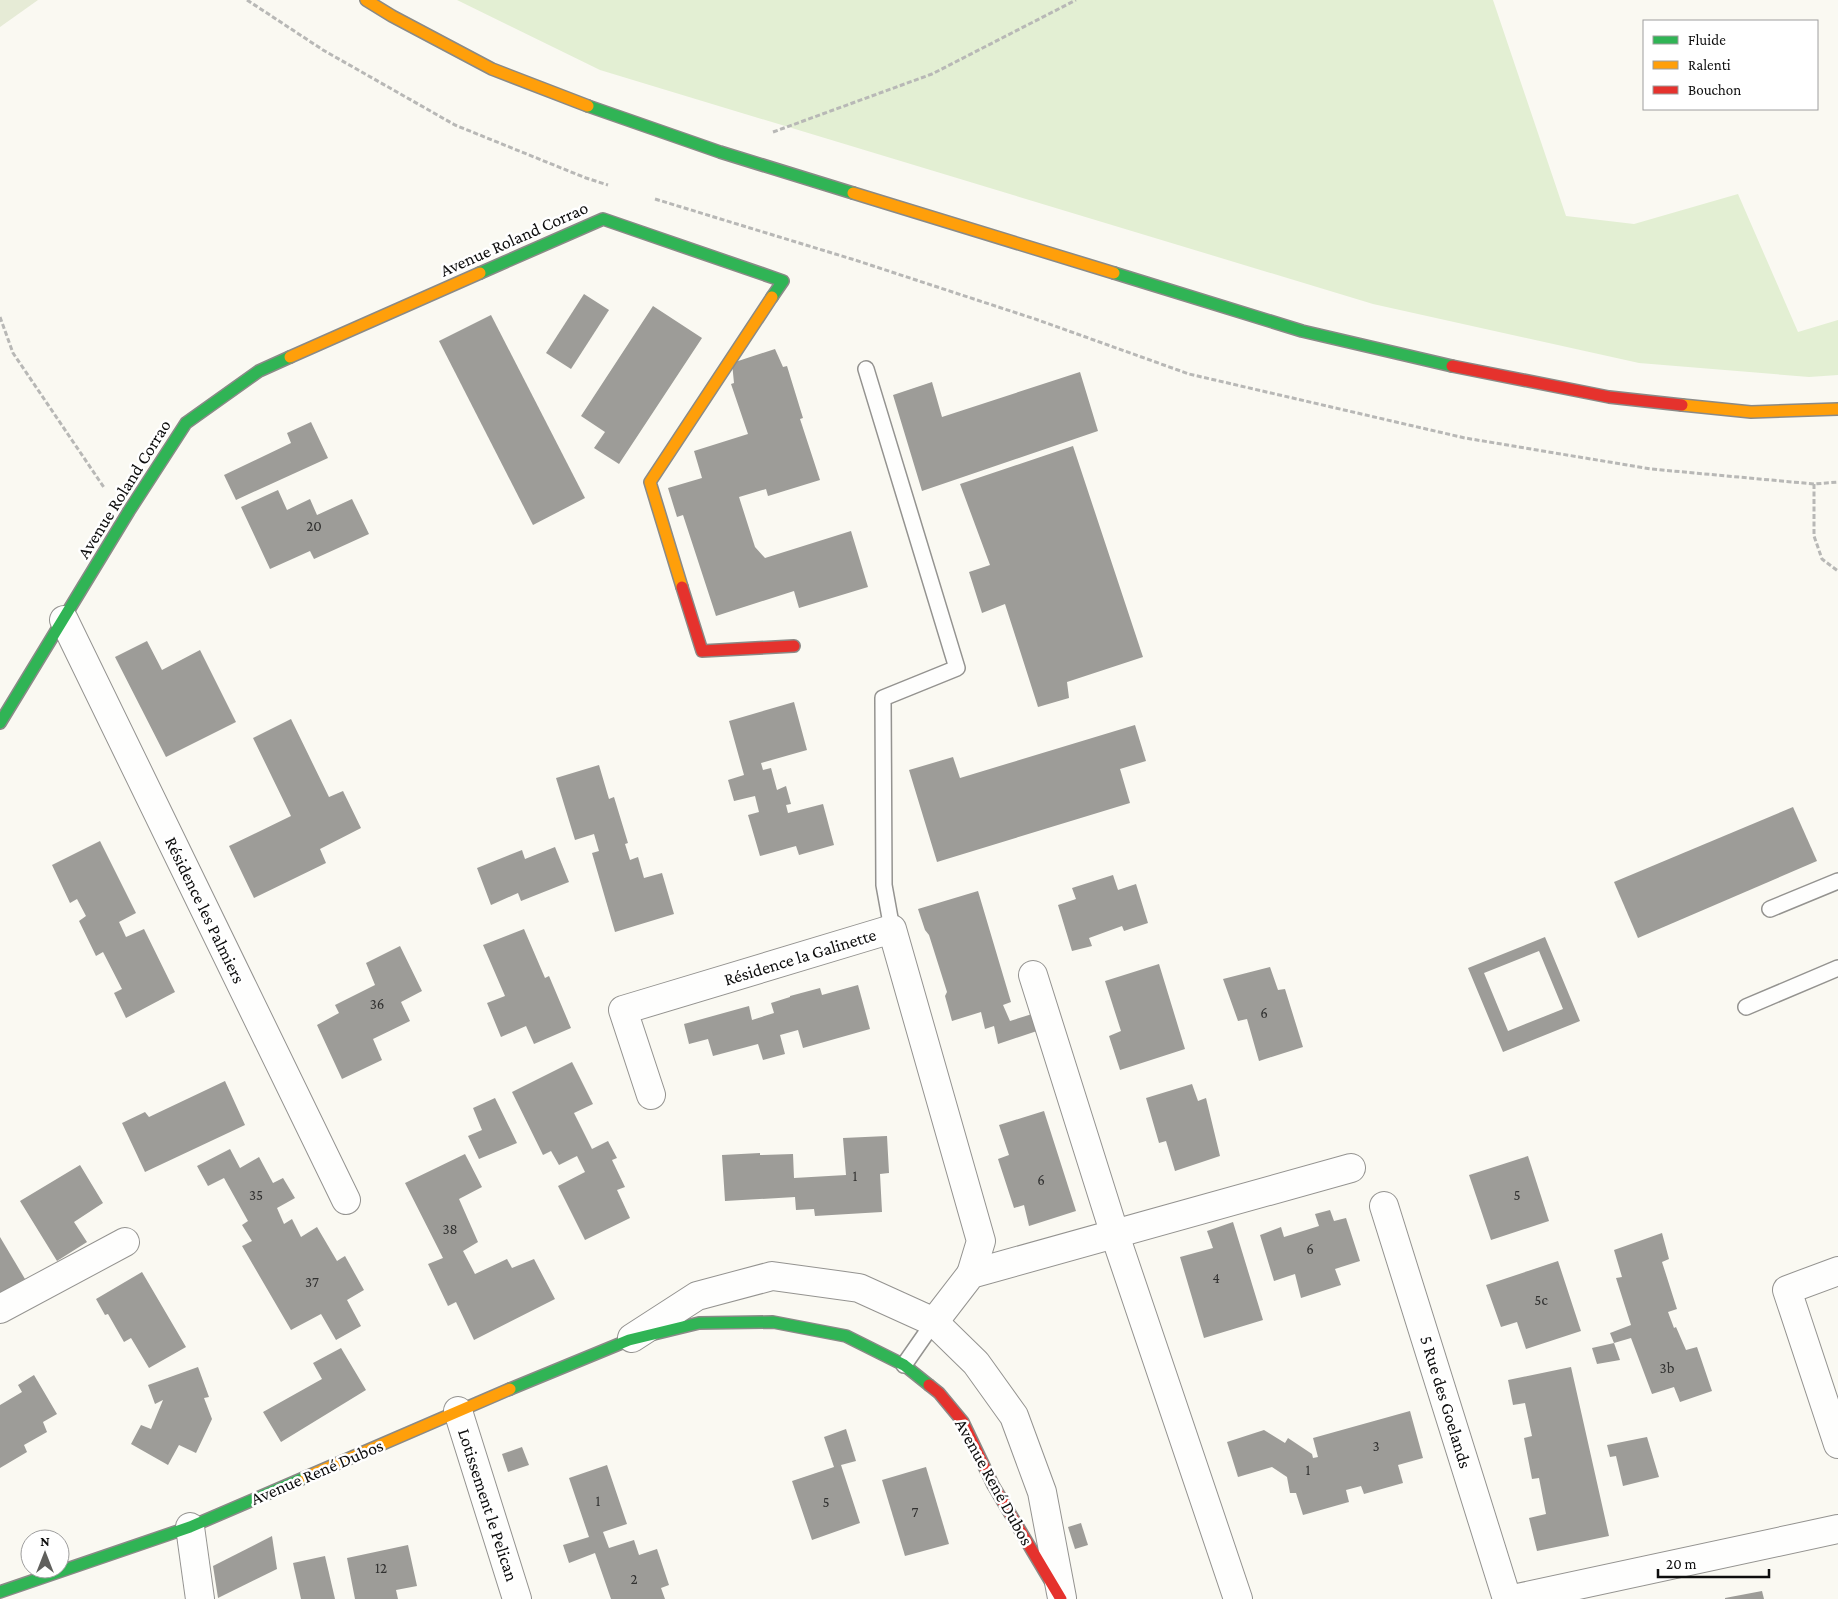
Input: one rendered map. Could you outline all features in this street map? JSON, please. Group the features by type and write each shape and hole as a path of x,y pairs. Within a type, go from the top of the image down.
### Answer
{"street":[{"path":"366,0 392,16 492,69 617,117 720,152 1302,331 1442,364 1609,397 1751,412 1838,409"},
{"name":"Avenue Roland Corrao","path":"0,723 129,512 186,423 259,371 603,219 783,281 650,482 702,651 794,646"},
{"name":"Résidence les Palmiers","path":"64,620 346,1200"},
{"name":"Résidence la Galinette","path":"652,1095 623,1010 892,929 981,1241 971,1274"},
{"path":"1032,975 1115,1235 1238,1599"},
{"path":"934,1322 971,1274 1351,1168"},
{"name":"5 Rue des Goelands","path":"1384,1206 1507,1599"},
{"path":"0,1308 125,1242"},
{"path":"1838,1271 1788,1290 1838,1444"},
{"name":"Avenue René Dubos","path":"629,1340 697,1296 772,1276 860,1288 934,1322 976,1363 1014,1416 1042,1492 1061,1599"},
{"name":"Avenue René Dubos","path":"0,1592 190,1527 458,1411 629,1340 699,1323 773,1322 846,1336 904,1365 939,1393 963,1422 993,1485 1061,1599"},
{"name":"Lotissement le Pelican","path":"458,1411 518,1599"},
{"path":"190,1527 200,1599"},
{"path":"1513,1599 1838,1530"}],"lane":[{"path":"866,369 957,668 883,698 884,885 892,929"},
{"path":"1770,910 1838,881"},
{"path":"1746,1007 1838,968"},
{"path":"904,1365 934,1322"}],"path":[{"path":"247,0 323,50 455,125 586,178 612,186"},
{"path":"720,152 932,74 1076,0"},
{"path":"646,196 856,260 1038,320 1189,374 1465,438 1651,469 1814,484 1838,482"},
{"path":"0,317 13,353 102,486 129,512"},
{"path":"1814,484 1814,536 1822,559 1838,571"}],"green space":[{"path":"0,0 38,0 0,27"},
{"path":"457,0 1493,0 1566,216 1634,224 1738,194 1798,332 1838,320 1838,375 1809,377 1639,363 1373,304 600,70"}],"building":[{"path":"584,294 609,310 571,369 546,353"},
{"path":"653,306 702,338 619,464 594,448 605,432 581,416"},
{"path":"491,315 585,498 533,525 439,341"},
{"path":"775,349 783,367 787,366 803,418 800,419 820,480 768,496 766,489 739,497 755,547 765,558 851,531 868,587 799,608 794,591 716,616 683,515 677,517 668,488 702,478 694,451 748,434 731,384 734,383 732,363"},
{"path":"1080,372 1098,431 922,491 893,395 932,382 942,417"},
{"path":"311,422 328,458 236,500 224,475 291,443 287,433"},
{"path":"1073,446 1143,657 1067,682 1069,698 1038,707 1005,604 982,613 969,572 990,565 960,484"},
{"path":"278,490 287,510 310,499 317,515 352,499 369,534 314,559 310,551 270,569 241,507"},
{"path":"147,641 162,670 200,650 236,722 166,757 115,657"},
{"path":"794,702 807,750 761,763 763,770 771,768 777,790 786,786 791,804 786,805 788,813 823,804 834,845 799,855 796,846 760,856 748,815 759,812 755,796 734,801 728,780 744,775 729,721"},
{"path":"291,719 329,797 343,791 361,828 320,849 326,863 254,898 229,846 291,816 253,738"},
{"path":"1135,725 1146,761 1120,769 1130,803 937,862 909,770 953,757 960,778"},
{"path":"599,765 609,799 614,797 628,843 625,844 630,860 638,857 644,878 662,873 674,914 615,932 592,853 599,851 594,834 575,840 556,778"},
{"path":"1793,807 1817,861 1638,938 1614,882"},
{"path":"100,841 136,913 119,922 126,937 144,929 175,992 126,1018 114,993 122,989 103,952 96,956 79,921 86,916 77,899 70,903 52,865"},
{"path":"555,847 569,882 521,901 518,893 491,905 477,868 522,850 525,859"},
{"path":"1113,875 1118,890 1136,884 1148,923 1124,931 1122,926 1089,938 1092,946 1072,951 1058,905 1076,899 1072,888"},
{"path":"978,891 1011,1002 1003,1005 1010,1021 1032,1014 1037,1031 998,1044 994,1026 985,1029 981,1012 952,1021 945,996 947,992 929,935 925,930 918,909"},
{"path":"524,929 545,978 549,976 571,1028 534,1044 526,1026 501,1037 487,1003 505,996 483,945"},
{"path":"1545,937 1580,1021 1503,1052 1468,968","holes":["1539,951 1563,1009 1508,1031 1484,973"]},
{"path":"400,946 422,991 401,1002 410,1021 373,1039 382,1060 342,1079 317,1025 339,1013 335,1005 375,985 366,963"},
{"path":"1159,964 1185,1049 1120,1070 1109,1036 1121,1031 1105,981"},
{"path":"1270,967 1278,990 1285,989 1303,1047 1259,1061 1247,1019 1238,1021 1223,979"},
{"path":"858,985 870,1029 803,1048 798,1030 780,1035 785,1054 763,1060 758,1044 713,1056 708,1039 689,1044 684,1024 749,1006 752,1020 774,1013 771,1003 790,996 820,988 822,995"},
{"path":"572,1062 593,1104 574,1113 592,1149 608,1141 617,1158 612,1160 625,1187 617,1190 630,1218 585,1240 558,1186 585,1172 577,1156 559,1165 551,1151 543,1155 512,1092"},
{"path":"225,1081 245,1125 145,1172 122,1123 145,1112 149,1117"},
{"path":"1192,1084 1198,1101 1206,1098 1220,1156 1175,1171 1166,1141 1159,1143 1146,1098"},
{"path":"495,1098 517,1143 479,1159 468,1136 482,1130 473,1108"},
{"path":"1044,1111 1076,1211 1029,1226 1024,1205 1014,1208 998,1159 1009,1155 999,1125"},
{"path":"887,1136 889,1173 880,1174 882,1212 815,1216 814,1209 796,1210 795,1197 725,1201 722,1155 793,1154 794,1178 846,1175 843,1138"},
{"path":"230,1149 240,1168 259,1157 273,1183 283,1178 295,1198 277,1208 284,1224 292,1219 301,1237 317,1227 337,1261 345,1256 364,1290 347,1300 361,1326 336,1340 321,1314 291,1330 242,1246 252,1241 242,1225 248,1221 224,1178 208,1186 197,1166"},
{"path":"465,1154 482,1187 459,1199 478,1242 463,1251 475,1274 507,1259 512,1268 534,1259 555,1299 474,1340 456,1302 448,1306 428,1264 443,1258 405,1183"},
{"path":"1528,1156 1549,1221 1491,1240 1469,1175"},
{"path":"80,1165 103,1203 74,1222 87,1242 57,1261 20,1201"},
{"path":"1330,1210 1334,1221 1346,1218 1360,1261 1335,1269 1341,1285 1301,1298 1295,1274 1274,1281 1260,1235 1281,1227 1284,1237 1319,1226 1315,1214"},
{"path":"1233,1222 1263,1320 1204,1338 1180,1257 1213,1248 1207,1231"},
{"path":"1662,1233 1669,1259 1662,1262 1677,1309 1668,1312 1686,1350 1697,1347 1712,1391 1680,1402 1674,1387 1652,1394 1631,1338 1614,1343 1610,1333 1631,1325 1616,1278 1622,1277 1614,1250"},
{"path":"0,1237 25,1279 0,1293"},
{"path":"1558,1261 1581,1331 1526,1349 1517,1322 1501,1327 1486,1285"},
{"path":"142,1272 186,1347 149,1368 131,1338 124,1342 108,1314 105,1315 96,1299"},
{"path":"1614,1343 1620,1360 1597,1364 1592,1348"},
{"path":"341,1348 366,1390 281,1442 263,1412 322,1379 313,1363"},
{"path":"198,1367 209,1397 204,1398 212,1419 196,1453 179,1445 168,1465 131,1444 141,1425 151,1429 163,1400 155,1404 148,1385"},
{"path":"1571,1367 1609,1536 1537,1551 1529,1518 1546,1514 1539,1478 1532,1479 1524,1438 1532,1436 1525,1403 1513,1405 1508,1380"},
{"path":"34,1375 57,1414 43,1422 47,1432 24,1445 27,1452 0,1468 0,1405 22,1392 18,1385"},
{"path":"1410,1411 1423,1458 1398,1465 1403,1483 1364,1494 1361,1486 1346,1490 1349,1502 1303,1515 1296,1493 1290,1493 1287,1477 1272,1467 1238,1477 1227,1442 1264,1430 1285,1443 1288,1438 1312,1454 1313,1458 1318,1457 1313,1438"},
{"path":"846,1429 856,1461 841,1465 860,1523 812,1540 792,1481 834,1467 824,1437"},
{"path":"1647,1437 1659,1477 1623,1486 1616,1456 1610,1457 1607,1445"},
{"path":"522,1447 529,1465 508,1472 502,1454"},
{"path":"607,1465 627,1524 603,1532 609,1548 634,1540 639,1555 657,1549 669,1585 661,1588 665,1599 611,1599 595,1553 569,1563 563,1545 589,1537 569,1478"},
{"path":"926,1467 949,1544 905,1556 882,1480"},
{"path":"1081,1523 1088,1545 1075,1549 1068,1527"},
{"path":"272,1536 277,1569 218,1598 213,1566"},
{"path":"408,1545 417,1586 396,1590 398,1599 355,1599 347,1558"},
{"path":"325,1556 335,1599 301,1599 293,1563"},
{"path":"1762,1591 1764,1599 1725,1599 1725,1598"}],"traffic: fast":[{"path":"588,106 720,152 853,193"},
{"path":"480,273 603,219 783,281 772,297"},
{"path":"1114,273 1302,331 1452,366"},
{"path":"0,723 129,511 186,423 259,371 290,357"},
{"path":"510,1389 629,1340 699,1323 773,1322 846,1336 904,1365 929,1385"},
{"path":"0,1592 190,1527 306,1477"}],"traffic: slow":[{"path":"366,0 392,16 492,69 588,106"},
{"path":"853,193 1114,273"},
{"path":"290,357 480,273"},
{"path":"682,587 650,482 772,297"},
{"path":"1682,405 1751,412 1838,409"},
{"path":"306,1477 510,1389"}],"traffic: jam":[{"path":"1452,366 1609,397 1682,405"},
{"path":"682,587 702,651 794,646"},
{"path":"929,1385 939,1393 963,1422 993,1485 1061,1599"}]}
